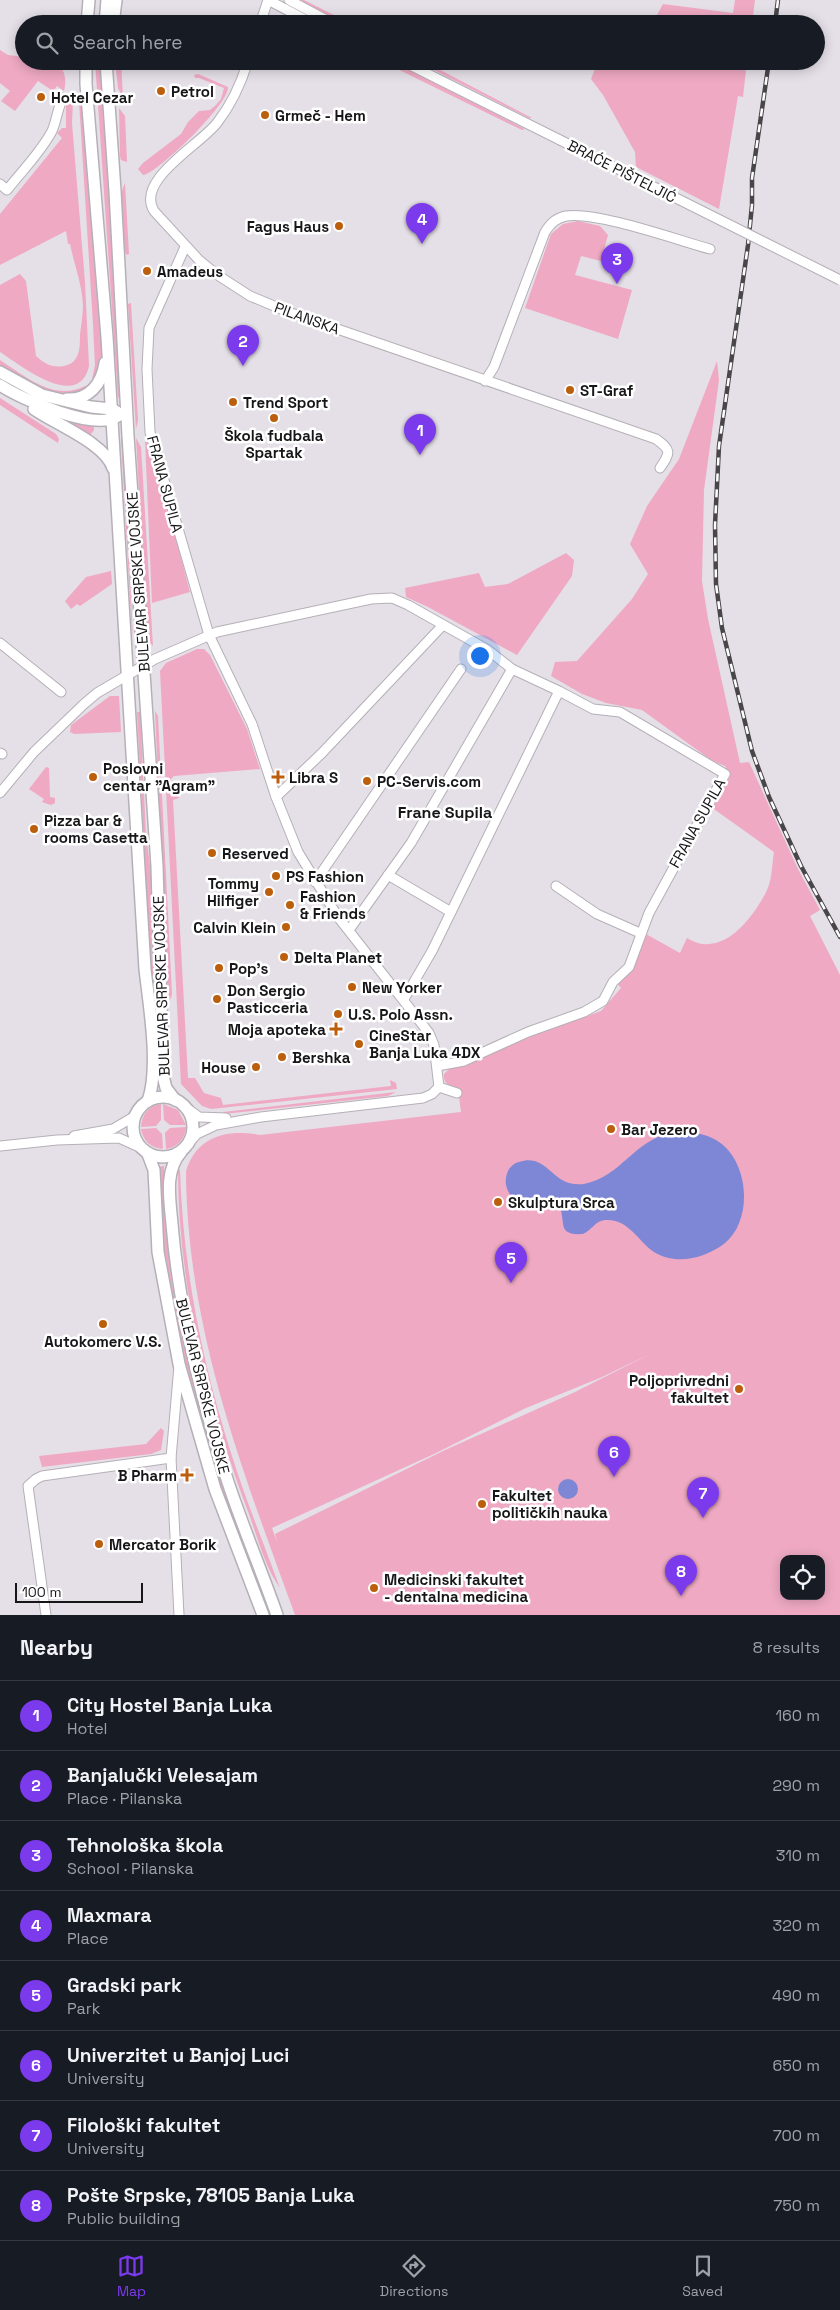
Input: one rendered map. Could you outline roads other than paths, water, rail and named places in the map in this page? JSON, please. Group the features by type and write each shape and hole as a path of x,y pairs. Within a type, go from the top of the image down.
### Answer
{"main road":[{"path":"88,15 89,0"},
{"path":"105,15 106,0"},
{"path":"114,15 116,0"},
{"name":"BULEVAR SRPSKE VOJSKE","path":"87,70 107,336 115,414 115,475 129,674 145,969 150,1010 153,1087 148,1101"},
{"name":"BULEVAR SRPSKE VOJSKE","path":"106,70 127,400 127,428 158,892 163,1076 166,1088 180,1103 193,1125 193,1132 184,1149 171,1166 171,1211 177,1274 190,1346 226,1477 277,1615"},
{"path":"53,399 73,399 95,389 104,370 107,336"},
{"path":"0,372 42,395 115,414 127,428"},
{"path":"0,385 107,456 111,460 115,475"},
{"path":"14,394 51,410 90,419 115,414 127,400"},
{"name":"BULEVAR SRPSKE VOJSKE","path":"148,1101 161,1097 180,1103"},
{"path":"135,1116 148,1101"},
{"name":"BULEVAR SRPSKE VOJSKE","path":"135,1116 133,1130 154,1170 158,1252 180,1364 215,1490 263,1615"},
{"path":"144,1150 165,1157 184,1149"}],"street":[{"path":"263,15 268,0 297,15"},
{"path":"290,0 318,15"},
{"name":"PILANSKA","path":"244,70 231,103 216,125 161,175 153,185 150,201 154,211 186,247 216,274 250,296 314,322 656,439 668,452 668,457 660,468"},
{"name":"BRAĆE PIŠTELJIĆ","path":"418,70 840,280"},
{"path":"4,187 48,138 56,122 58,108 63,98"},
{"path":"486,381 494,367 545,232 554,221 568,216 592,218 710,249"},
{"name":"FRANA SUPILA","path":"0,793 34,752 84,704 97,693 144,665 209,635 244,624 371,599 392,598 488,650 512,669 593,709 620,712 725,774 672,868 640,933 629,968 613,982 603,1001 594,1007 542,1029 528,1032 464,1061 437,1066 430,1033 349,930 315,882 292,839 252,724 209,635 150,432 146,370 149,328 186,247"},
{"path":"276,797 322,753 443,625"},
{"path":"0,643 61,692"},
{"path":"315,882 461,669"},
{"path":"349,930 411,842 512,669"},
{"path":"404,998 432,951 559,691"},
{"path":"388,875 451,912"},
{"path":"556,886 597,914 640,933"},
{"path":"437,1066 439,1087"},
{"path":"439,1087 457,1093"},
{"path":"184,1149 197,1134 209,1126 261,1117 422,1098 432,1094 439,1087"},
{"path":"180,1103 204,1118 261,1117"},
{"path":"57,1140 113,1129 135,1116"},
{"path":"0,1146 57,1140 119,1138 144,1150"},
{"path":"180,1364 171,1458 180,1615"},
{"path":"46,1615 28,1486 42,1476 171,1458"}],"water":[{"path":"671,1133 694,1133 716,1140 727,1149 741,1175 744,1205 740,1219 734,1232 725,1243 709,1253 681,1259 663,1256 654,1252 626,1226 613,1220 599,1222 583,1234 574,1234 568,1232 563,1226 561,1210 558,1205 551,1203 532,1206 525,1205 514,1199 507,1189 506,1178 508,1171 512,1165 517,1163 532,1160 565,1181 573,1184 584,1184 608,1174 647,1143"},
{"path":"564,1479 572,1479 578,1485 578,1493 572,1499 564,1499 558,1493 558,1485"}],"railway":[{"path":"776,15 778,0"},
{"path":"768,70 752,178 752,205 748,245 719,446 715,525 716,584 722,628 752,751 769,797 801,866 840,937"}],"place":[{"name":"Petrol","path":"161,91"},
{"name":"Hotel Cezar","path":"41,97"},
{"name":"Grmeč - Hem","path":"265,115"},
{"name":"Fagus Haus","path":"339,226"},
{"name":"Maxmara","path":"422,244"},
{"name":"Amadeus","path":"147,271"},
{"name":"Tehnološka škola","path":"617,284"},
{"name":"Banjalučki Velesajam","path":"243,366"},
{"name":"ST-Graf","path":"570,390"},
{"name":"Trend Sport","path":"233,402"},
{"name":"Škola fudbala Spartak","path":"274,418"},
{"name":"City Hostel Banja Luka","path":"420,455"},
{"name":"Poslovni centar \"Agram\"","path":"93,777"},
{"name":"Libra S","path":"278,777"},
{"name":"PC-Servis.com","path":"367,781"},
{"name":"Pizza bar & rooms Casetta","path":"34,829"},
{"name":"Reserved","path":"212,853"},
{"name":"PS Fashion","path":"276,876"},
{"name":"Tommy Hilfiger","path":"269,892"},
{"name":"Fashion & Friends","path":"290,905"},
{"name":"Calvin Klein","path":"286,927"},
{"name":"Delta Planet","path":"284,957"},
{"name":"Pop's","path":"219,968"},
{"name":"New Yorker","path":"352,987"},
{"name":"Don Sergio Pasticceria","path":"217,999"},
{"name":"U.S. Polo Assn.","path":"338,1014"},
{"name":"Moja apoteka","path":"336,1029"},
{"name":"CineStar Banja Luka 4DX","path":"359,1044"},
{"name":"Bershka","path":"282,1057"},
{"name":"House","path":"256,1067"},
{"name":"Bar Jezero","path":"611,1129"},
{"name":"Skulptura Srca","path":"498,1202"},
{"name":"Gradski park","path":"511,1283"},
{"name":"Autokomerc V.S.","path":"103,1324"},
{"name":"Poljoprivredni fakultet","path":"739,1389"},
{"name":"B Pharm","path":"187,1475"},
{"name":"Univerzitet u Banjoj Luci","path":"614,1477"},
{"name":"Fakultet političkih nauka","path":"482,1504"},
{"name":"Filološki fakultet","path":"703,1518"},
{"name":"Mercator Borik","path":"99,1544"},
{"name":"Medicinski fakultet - dentalna medicina","path":"374,1588"},
{"name":"Pošte Srpske, 78105 Banja Luka","path":"681,1596"}],"district":[{"name":"Frane Supila","path":"445,812"}]}
